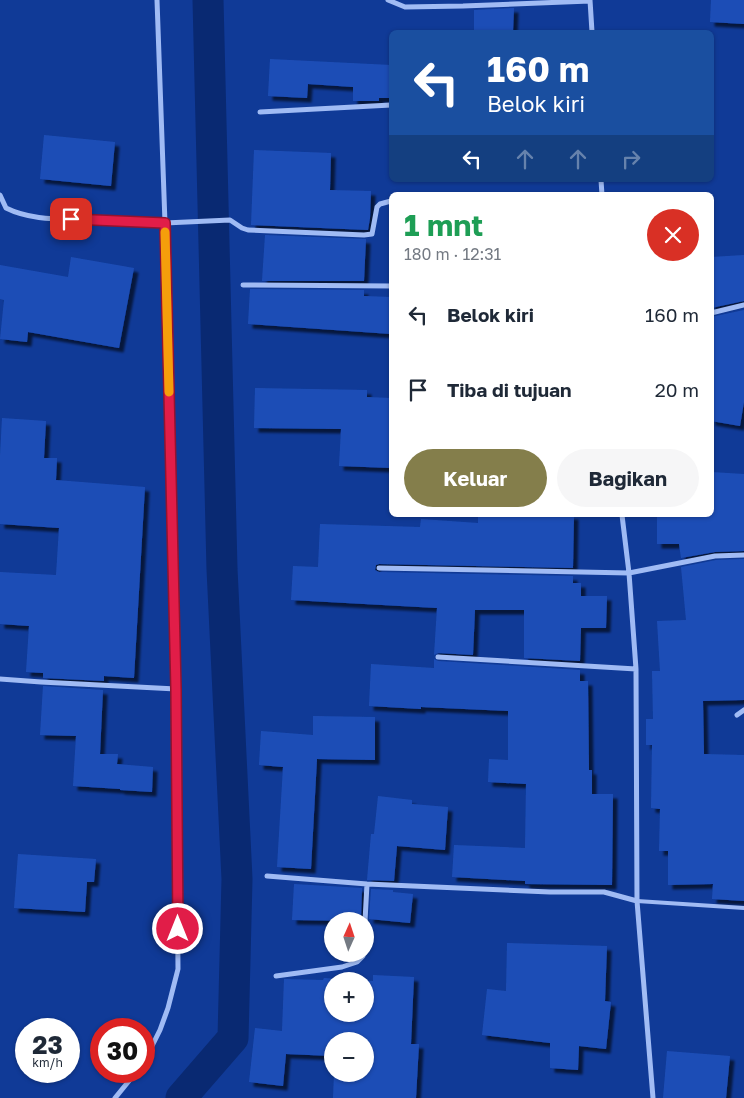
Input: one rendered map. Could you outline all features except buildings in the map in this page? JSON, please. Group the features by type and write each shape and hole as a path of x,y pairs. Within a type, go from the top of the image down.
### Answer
{"street":[{"path":"155,1040 168,1008 178,969 176,689 165,223 157,0"},
{"path":"388,0 405,7 590,0 592,30"},
{"path":"260,112 389,105"},
{"path":"0,194 6,208 28,216 165,223 230,220 248,230 364,235 372,234 377,207 389,202"},
{"path":"243,285 389,286"},
{"path":"714,312 744,305"},
{"path":"622,517 629,573 636,668 637,901 653,1098"},
{"path":"379,568 629,573 715,556 744,555"},
{"path":"438,657 636,668"},
{"path":"0,679 176,689"},
{"path":"737,715 744,710"},
{"path":"267,876 367,884 550,892 604,892 637,901"},
{"path":"365,912 367,884"},
{"path":"276,976 342,967 357,962"},
{"path":"116,1098 128,1083"}],"lane":[{"path":"637,901 744,908"}],"waterway":[{"path":"181,1098 233,1038 237,879 222,569 208,0"}],"slow traffic":[{"path":"165,232 169,392"}],"route":[{"path":"71,219 165,223 176,689 178,929"}]}
